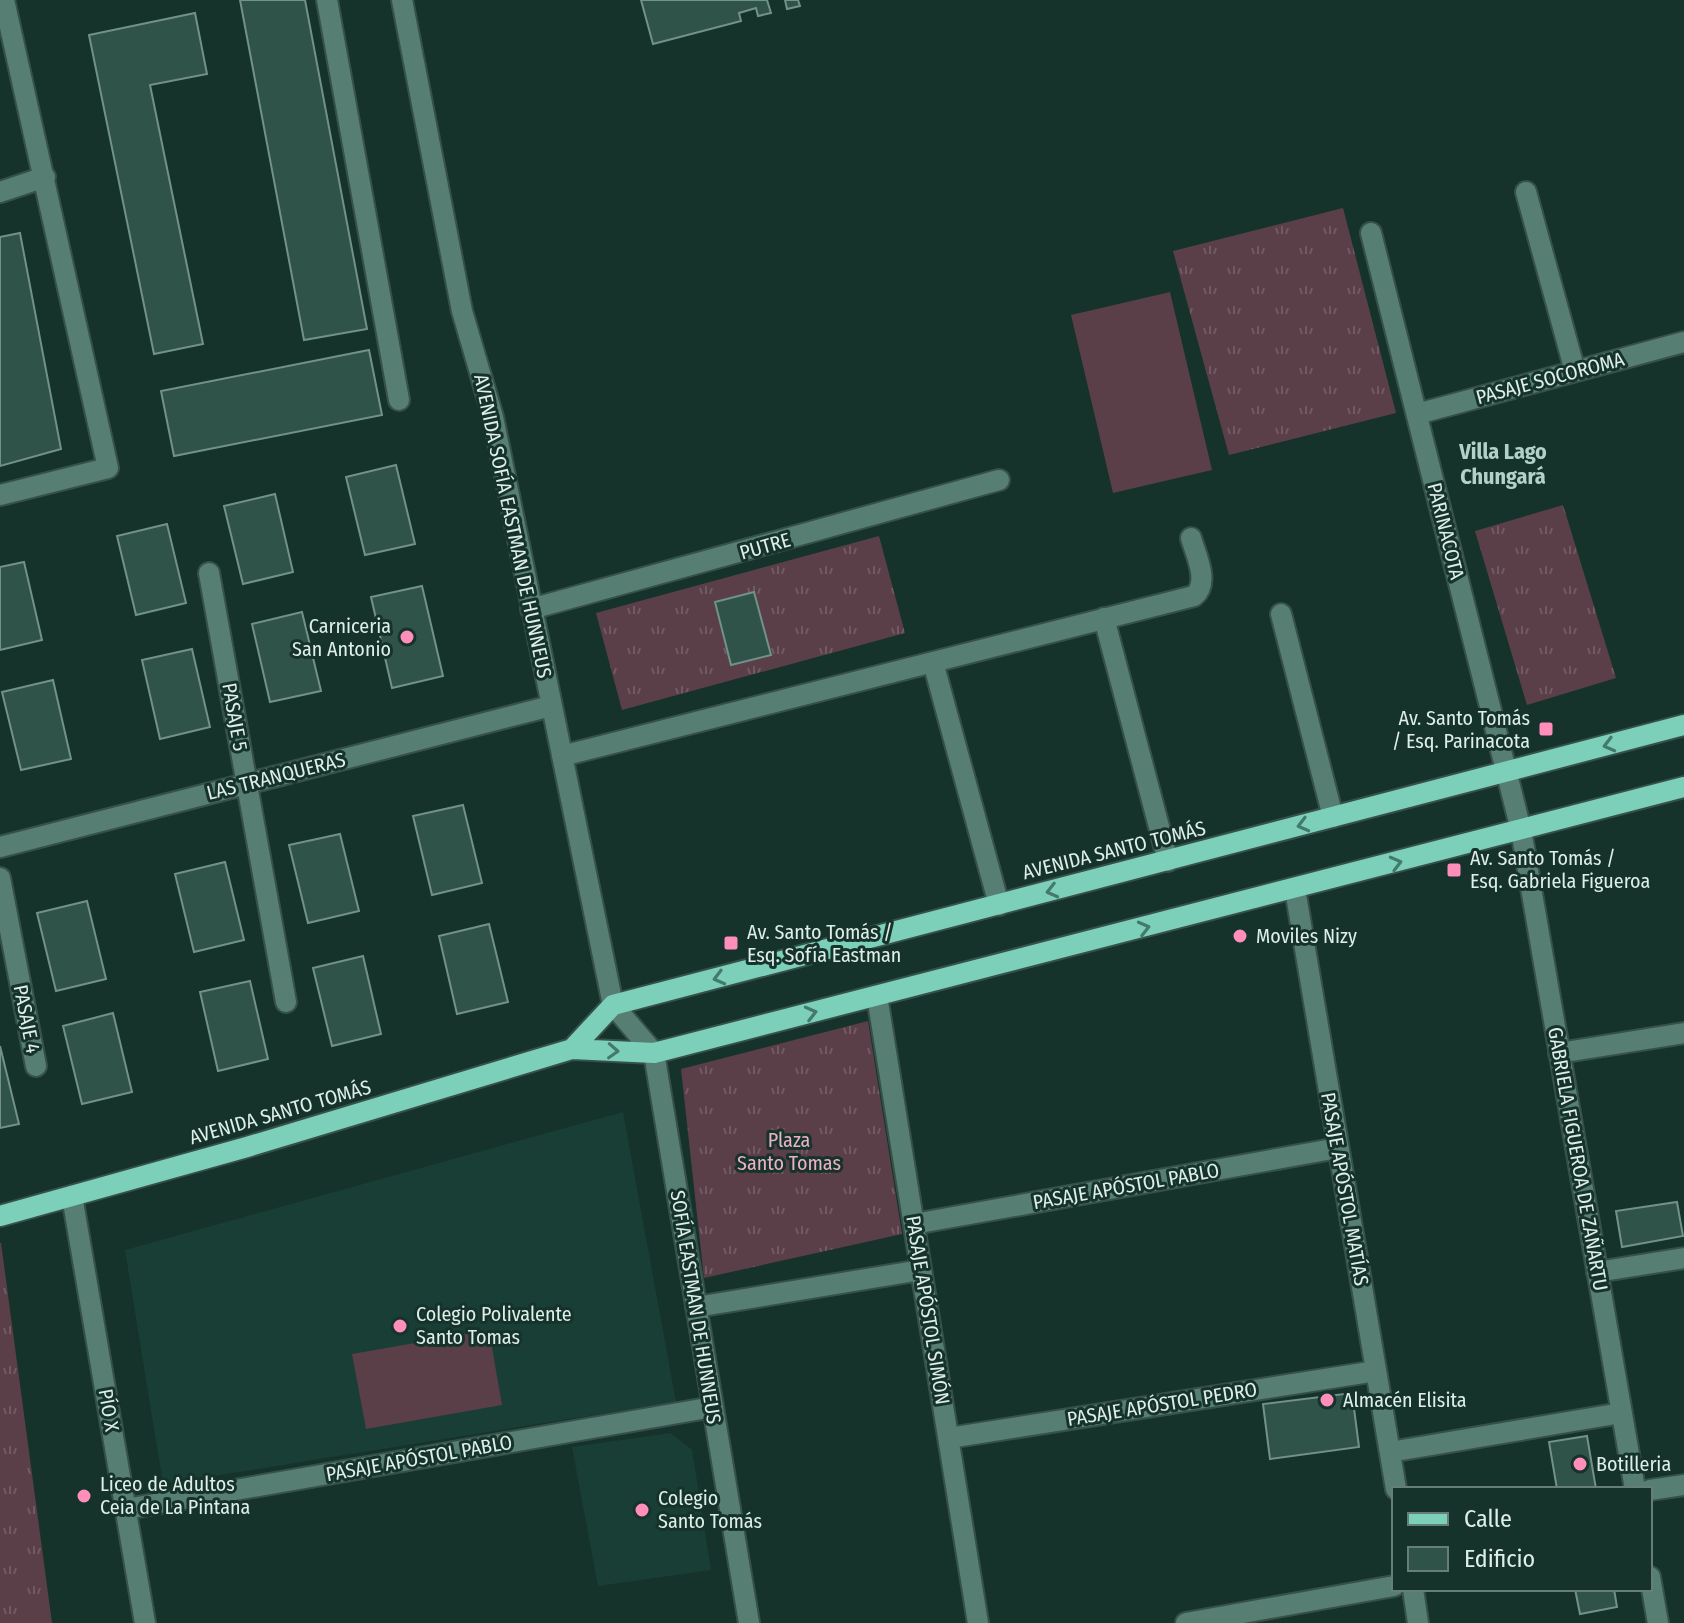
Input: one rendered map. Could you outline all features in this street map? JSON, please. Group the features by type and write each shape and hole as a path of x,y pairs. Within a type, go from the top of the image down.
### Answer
{"main road":[{"name":"AVENIDA SANTO TOMÁS","path":"613,1005 1684,725"},
{"name":"AVENIDA SANTO TOMÁS","path":"0,1216 572,1049 654,1053 1684,787"},
{"path":"572,1049 613,1005"}],"street":[{"path":"0,495 108,468 4,0"},
{"path":"327,0 399,400"},
{"name":"AVENIDA SOFÍA EASTMAN DE HUNNEUS","path":"402,0 462,311 493,417 613,1005"},
{"path":"0,192 45,177"},
{"path":"1526,192 1575,371"},
{"name":"PARINACOTA","path":"1371,233 1521,830"},
{"name":"PASAJE SOCOROMA","path":"1417,414 1684,342"},
{"name":"PUTRE","path":"531,609 999,480"},
{"path":"562,756 1194,596 1201,590 1203,581 1191,538"},
{"name":"PASAJE 5","path":"209,573 286,1002"},
{"path":"1281,614 1333,817"},
{"path":"1104,618 1168,861"},
{"path":"933,662 999,905"},
{"name":"LAS TRANQUERAS","path":"0,847 551,706"},
{"name":"GABRIELA FIGUEROA DE ZAÑARTU","path":"1521,830 1635,1487"},
{"name":"PASAJE 4","path":"0,878 36,1066"},
{"name":"PASAJE APÓSTOL MATÍAS","path":"1295,889 1396,1487"},
{"name":"PASAJE APÓSTOL SIMÓN","path":"877,996 978,1623"},
{"path":"613,1005 654,1053"},
{"path":"1559,1053 1684,1033"},
{"name":"SOFÍA EASTMAN DE HUNNEUS","path":"654,1053 749,1623"},
{"name":"PASAJE APÓSTOL PABLO","path":"914,1224 1338,1148"},
{"name":"PÍO X","path":"72,1196 145,1623"},
{"path":"1597,1272 1684,1258"},
{"path":"696,1307 921,1270"},
{"name":"PASAJE APÓSTOL PEDRO","path":"949,1438 1376,1371"},
{"name":"PASAJE APÓSTOL PABLO","path":"126,1509 713,1407"},
{"path":"1390,1452 1621,1413"},
{"path":"1652,1490 1684,1485"},
{"path":"1193,1622 1392,1586"},
{"path":"1652,1588 1658,1623"},
{"path":"1413,1591 1418,1623"}],"shaded area":[{"name":"Colegio Polivalente Santo Tomas","path":"623,1112 676,1402 163,1484 125,1250"},
{"name":"Colegio Santo Tomás","path":"671,1433 692,1450 711,1570 598,1586 572,1447"}],"green space":[{"path":"1343,208 1396,413 1229,455 1173,251"},
{"path":"1170,292 1212,470 1113,493 1071,315"},
{"path":"1563,505 1616,678 1527,705 1475,531"},
{"path":"879,536 905,633 622,710 596,613"},
{"name":"Plaza Santo Tomas","path":"868,1021 902,1234 704,1278 681,1069"},
{"path":"1,1243 52,1623 0,1623"},
{"path":"489,1330 502,1405 366,1429 352,1354"}],"building":[{"path":"240,0 305,0 367,329 304,340"},
{"path":"641,0 767,0 771,13 758,16 756,8 739,13 741,21 653,44"},
{"path":"785,0 798,0 800,6 787,9"},
{"path":"195,13 207,74 150,85 203,344 154,354 89,35"},
{"path":"20,233 61,449 0,466 0,237"},
{"path":"369,350 382,415 174,456 161,391"},
{"path":"396,465 415,544 365,555 346,477"},
{"path":"275,494 293,572 243,584 224,506"},
{"path":"167,524 186,603 136,615 117,536"},
{"path":"24,562 42,640 0,650 0,567"},
{"name":"Carniceria San Antonio","path":"422,586 443,676 392,688 371,597"},
{"path":"754,592 771,655 731,665 715,602"},
{"path":"302,612 321,691 270,702 252,624"},
{"path":"192,649 210,727 160,739 142,660"},
{"path":"53,680 71,759 21,770 2,692"},
{"path":"463,805 482,883 432,895 413,816"},
{"path":"340,834 359,911 308,923 289,845"},
{"path":"225,862 244,940 194,952 175,874"},
{"path":"87,901 106,979 56,991 37,913"},
{"path":"489,924 508,1002 457,1014 439,936"},
{"path":"363,956 381,1034 332,1046 313,968"},
{"path":"250,981 268,1059 218,1071 200,992"},
{"path":"113,1013 132,1092 82,1104 63,1026"},
{"path":"0,1046 19,1124 0,1128"},
{"path":"1677,1202 1683,1236 1622,1247 1616,1211"},
{"path":"1352,1393 1359,1447 1270,1459 1263,1404"},
{"path":"1587,1436 1596,1487 1557,1487 1549,1442"},
{"path":"1575,1591 1614,1591 1617,1607 1580,1614"}],"place":[{"name":"Carniceria San Antonio","path":"407,637"},
{"name":"Av. Santo Tomás / Esq. Parinacota","path":"1546,729"},
{"name":"Av. Santo Tomás / Esq. Gabriela Figueroa","path":"1454,870"},
{"name":"Moviles Nizy","path":"1240,936"},
{"name":"Av. Santo Tomás / Esq. Sofía Eastman","path":"731,943"},
{"name":"Colegio Polivalente Santo Tomas","path":"400,1326"},
{"name":"Almacén Elisita","path":"1327,1400"},
{"name":"Botilleria","path":"1580,1464"},
{"name":"Liceo de Adultos Ceia de La Pintana","path":"84,1496"},
{"name":"Colegio Santo Tomás","path":"642,1510"}],"district":[{"name":"Villa Lago Chungará","path":"1503,464"}]}
